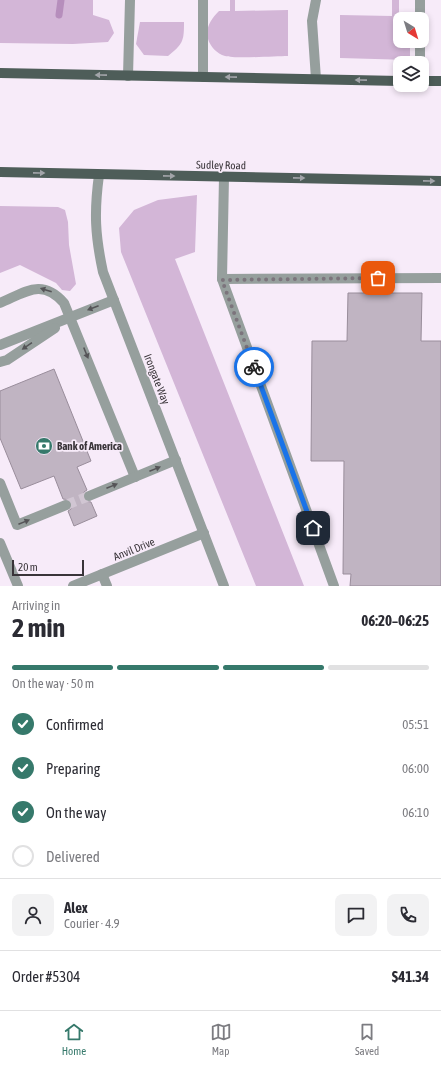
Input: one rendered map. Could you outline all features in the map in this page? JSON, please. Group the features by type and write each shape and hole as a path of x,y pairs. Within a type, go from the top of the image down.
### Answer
{"main road":[{"path":"0,73 393,80"},
{"path":"429,81 441,81"},
{"name":"Sudley Road","path":"0,172 441,181"}],"street":[{"path":"128,76 130,0"},
{"path":"202,77 203,0"},
{"path":"316,0 312,21 316,79"},
{"path":"420,0 420,12"},
{"name":"Irongate Way","path":"99,175 95,202 96,238 103,272 224,586"},
{"path":"224,177 222,280 334,586"},
{"path":"222,280 441,278"},
{"path":"0,303 37,287 47,289 57,294 64,303 135,477"},
{"path":"0,345 114,300"},
{"path":"0,362 7,360 71,317"},
{"path":"89,496 176,460"},
{"path":"0,483 17,525 66,505"},
{"name":"Anvil Drive","path":"74,586 204,533"},
{"path":"0,543 18,586"},
{"path":"102,574 107,586"}],"shaded area":[{"path":"0,0 93,0 93,15 109,20 114,33 108,42 73,44 0,43"},
{"path":"230,0 235,0 235,11 288,10 288,56 230,57 222,55 214,49 208,39 208,27 213,17 219,11 230,11"},
{"path":"392,0 399,0 399,12 393,12 393,48 410,48 410,56 393,56 393,60 340,58 340,15 392,16"},
{"path":"140,22 184,22 182,42 168,56 144,55 136,44"},
{"path":"197,195 195,252 175,259 304,586 256,586 121,252 119,228 134,210 158,200"},
{"path":"0,206 58,207 65,210 68,222 69,245 76,284 70,291 62,290 56,283 20,265 0,273"}],"building":[{"path":"348,293 422,293 421,341 441,341 441,586 350,586 351,574 343,574 344,461 311,461 312,341 347,341"},
{"name":"Bank of America","path":"54,369 91,461 77,467 87,490 84,492 83,498 85,501 91,502 97,516 74,526 68,511 71,509 72,503 70,500 63,499 54,476 21,489 0,438 0,391"}],"waterway":[{"path":"59,15 61,0"}],"tunnel":[{"path":"66,505 89,496"}],"way so far":[{"path":"254,367 222,280 378,278"}],"place":[{"name":"Bank of America","path":"44,446"}],"route":[{"path":"254,367 313,528"}]}
